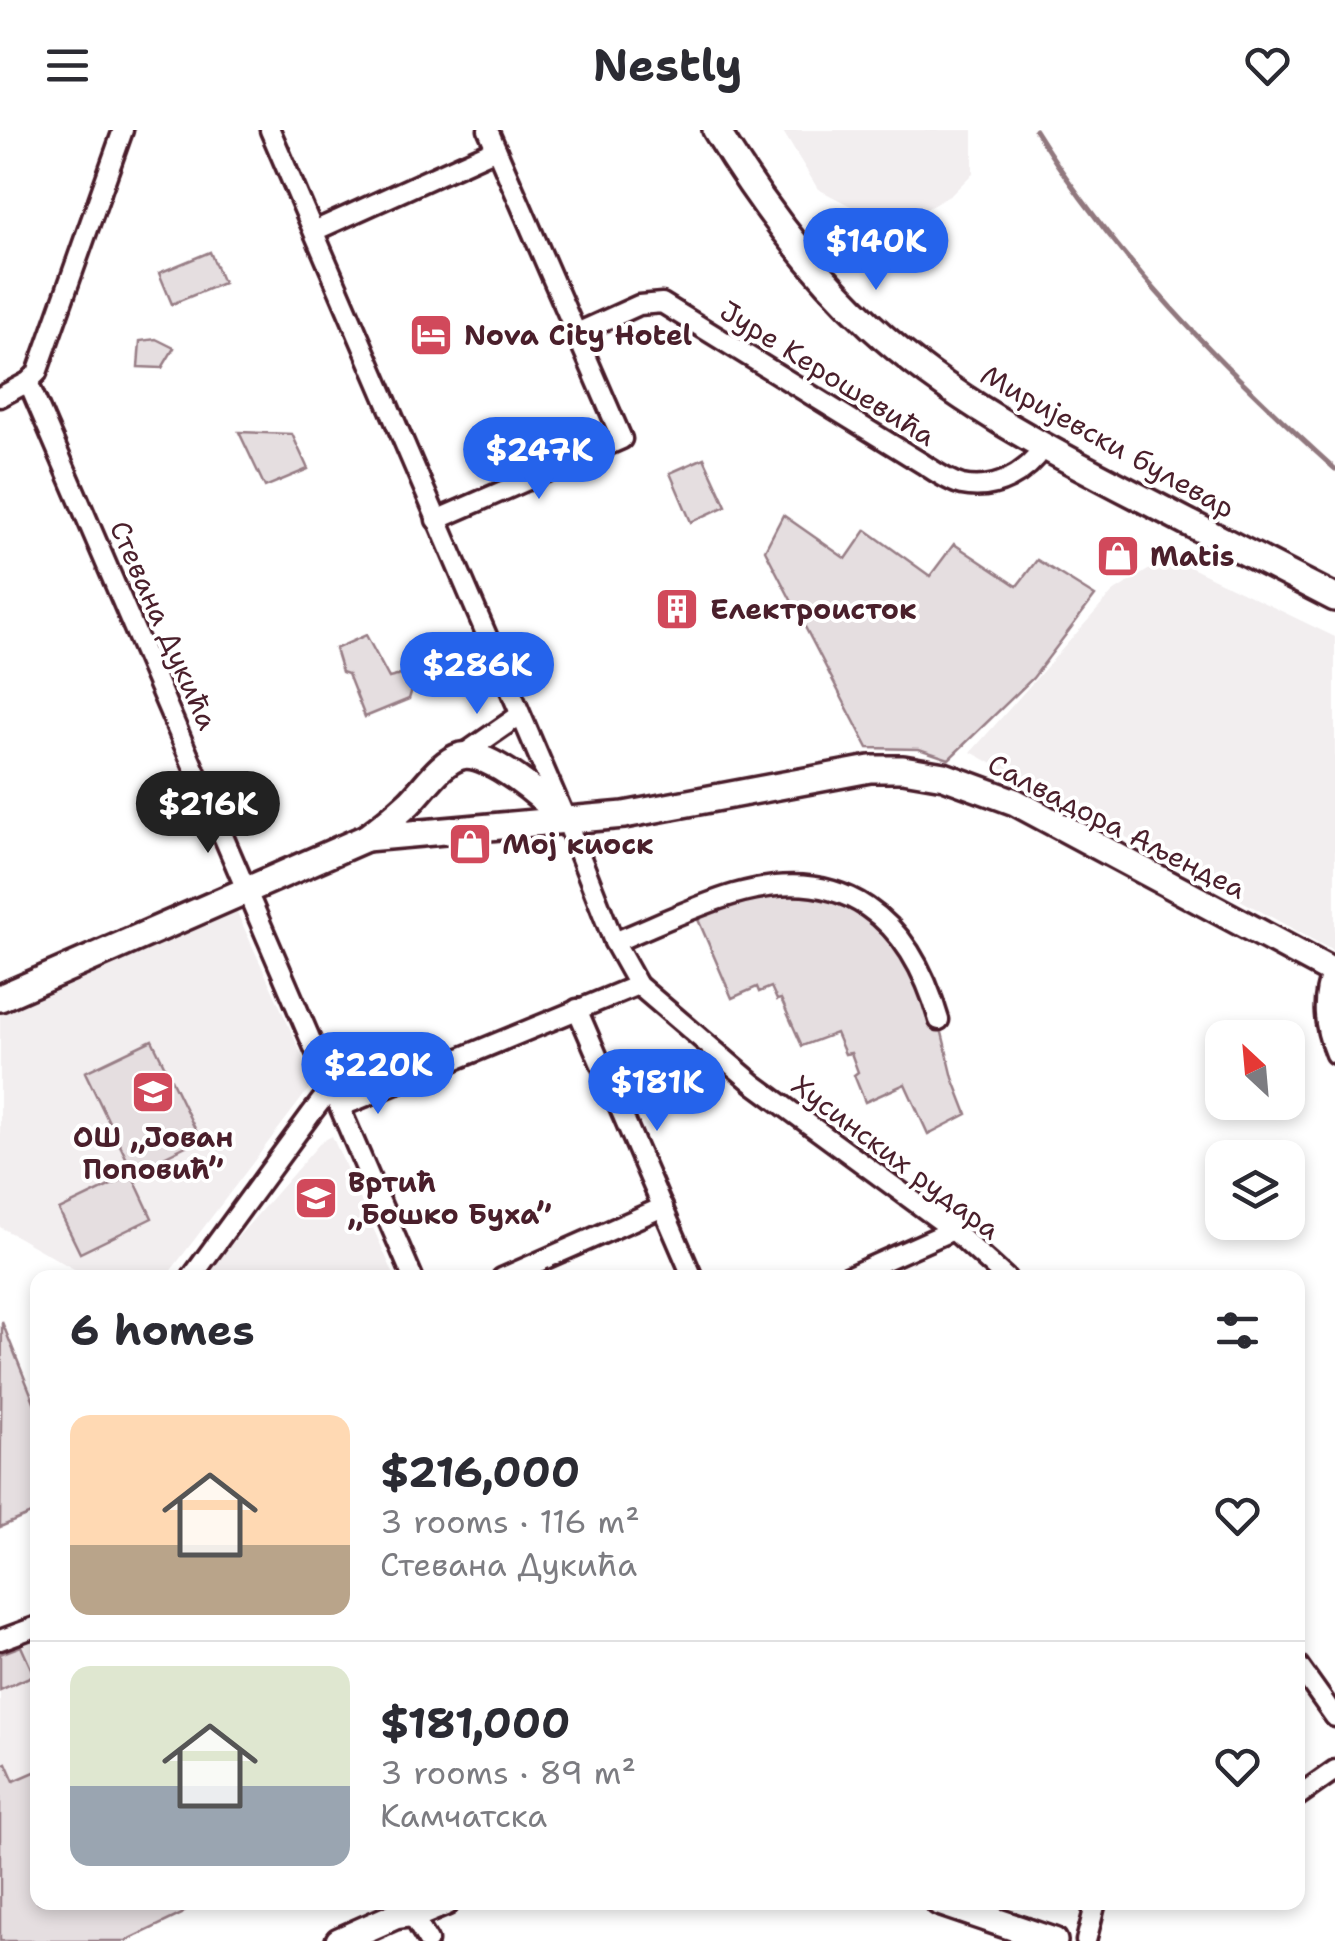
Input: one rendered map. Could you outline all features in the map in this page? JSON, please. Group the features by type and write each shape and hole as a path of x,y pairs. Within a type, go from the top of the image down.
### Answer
{"street":[{"path":"0,397 28,382 37,372 124,130"},
{"path":"270,130 520,714 541,784 566,820"},
{"path":"436,520 622,439 488,130"},
{"name":"Миријевски булевар","path":"716,130 770,214 807,260 870,326 921,368 1044,447 1335,598"},
{"path":"314,231 496,149"},
{"name":"Јуре Керошевића","path":"577,333 639,305 662,303 934,471 964,485 1019,475 1028,470 1044,447"},
{"name":"Стевана Дукића","path":"28,382 410,1270"},
{"path":"0,998 366,838 448,764 520,714"},
{"path":"461,756 480,759 512,776 541,784"},
{"name":"Салвадора Аљендеа","path":"490,828 667,808 848,772 887,768 923,772 964,782 1015,802 1333,972"},
{"path":"490,828 512,807 512,776"},
{"path":"366,838 490,828 520,814 541,784"},
{"path":"425,788 425,809 446,830"},
{"name":"Хусинских рудара","path":"566,820 614,942 638,985 754,1084 953,1230 997,1270"},
{"path":"614,942 733,895 802,884 828,888 874,910 896,931 921,971 939,1020"},
{"path":"1333,972 1324,992 1324,1008 1327,1034 1335,1054"},
{"path":"198,1270 321,1102 337,1100 638,985"},
{"path":"578,1008 689,1270"},
{"path":"520,1270 663,1207"},
{"path":"863,1270 953,1230"},
{"path":"0,1640 30,1629"},
{"path":"1305,1675 1335,1717"},
{"path":"1305,1791 1335,1770"},
{"path":"340,1941 403,1910"},
{"path":"408,1910 428,1941"},
{"path":"963,1910 1054,1941"},
{"path":"1086,1941 1094,1910"}],"shaded area":[{"path":"782,130 973,130 973,173 951,195 893,228 818,189"},
{"path":"210,252 223,283 172,304 159,273"},
{"path":"156,339 174,348 162,368 138,367 140,341"},
{"path":"239,432 292,434 308,469 265,487"},
{"path":"704,458 726,506 691,522 670,473"},
{"path":"783,515 846,559 866,530 930,576 954,544 1017,586 1037,560 1095,596 1033,678 949,759 919,749 868,748 765,550"},
{"path":"1169,557 1335,637 1335,952 971,752 1113,592"},
{"path":"366,635 389,678 401,675 413,686 409,699 365,717 335,649"},
{"path":"801,884 886,920 939,1020 953,1078 967,1114 928,1134 905,1084 865,1102 854,1075 858,1072 851,1053 845,1054 836,1033 802,1046 781,999 777,1000 771,987 759,992 757,987 732,998 694,910"},
{"name":"ОШ „Јован Поповић”","path":"235,908 308,1068 311,1086 171,1270 76,1270 0,1227 0,1009"},
{"path":"152,1040 200,1139 133,1172 85,1072"},
{"name":"Вртић „Бошко Буха”","path":"332,1136 392,1270 213,1270 224,1253 321,1142"},
{"path":"132,1175 152,1218 80,1253 59,1210"},
{"path":"2,1322 30,1392 30,1514 0,1527"},
{"path":"30,1643 30,1885 0,1883 0,1654"},
{"path":"21,1646 30,1666 30,1677 0,1690 0,1654"},
{"path":"6,1763 14,1781 30,1774 30,1910 185,1910 126,1941 0,1941 0,1766"}],"waterway":[{"path":"1035,130 1100,223 1173,310 1335,469"}],"place":[{"name":"Nova City Hotel","path":"431,335"},
{"name":"Matis","path":"1118,556"},
{"name":"Електроисток","path":"677,609"},
{"name":"Мој киоск","path":"470,844"},
{"name":"ОШ „Јован Поповић”","path":"153,1092"},
{"name":"Вртић „Бошко Буха”","path":"316,1198"}]}
